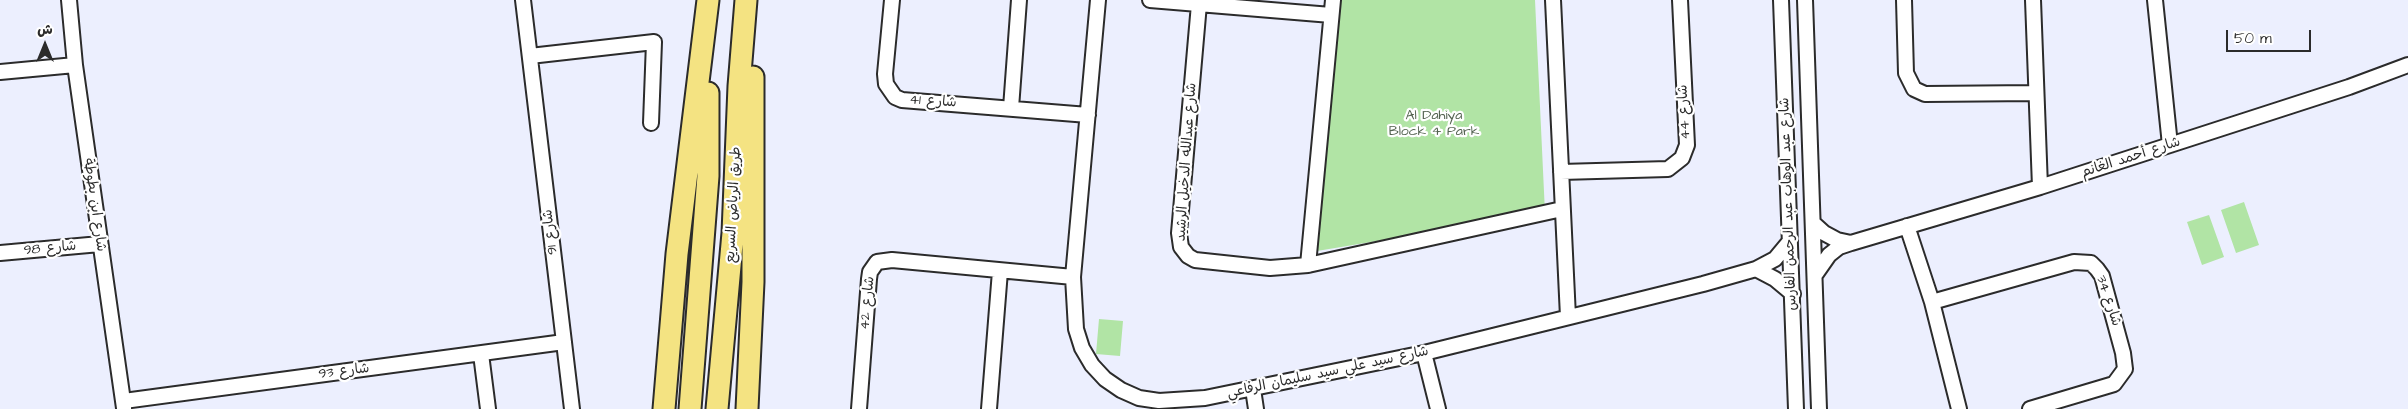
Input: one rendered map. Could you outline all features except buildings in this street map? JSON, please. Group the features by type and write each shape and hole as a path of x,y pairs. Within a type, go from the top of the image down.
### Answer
{"highway":[{"path":"664,409 677,254 708,0"},
{"name":"طريق الرياض السريع","path":"690,409 708,176 708,0"},
{"path":"747,0 753,90 753,282 747,409"},
{"name":"طريق الرياض السريع","path":"717,409 734,233 739,86 747,0"}],"street":[{"name":"شارع ابن بطوطة","path":"69,0 75,65 124,405"},
{"name":"شارع 91","path":"522,0 572,409"},
{"name":"شارع 41","path":"892,0 885,74 886,84 895,97 902,100 1088,115"},
{"path":"1011,108 1019,0"},
{"name":"شارع سيد علي سيد سليمان الرفاعي","path":"1098,0 1073,277 1076,329 1082,348 1092,365 1105,379 1121,390 1139,398 1159,401 1205,398 1424,353 1756,269 1775,258 1790,241"},
{"path":"1150,0 1331,15"},
{"path":"1308,265 1333,0"},
{"path":"1553,0 1568,317"},
{"name":"شارع 44","path":"1561,172 1668,169 1682,158 1687,145 1680,0"},
{"name":"شارع عبد الوهاب عبد الرحمن الفارس","path":"1781,0 1796,409"},
{"name":"شارع عبد الوهاب عبد الرحمن الفارس","path":"1805,0 1819,409"},
{"path":"1904,0 1906,73 1909,83 1918,92 1925,94 2035,93"},
{"path":"2032,0 2040,187"},
{"path":"2155,0 2170,145"},
{"name":"شارع عبدالله الدخيل الرشيد","path":"1199,4 1179,233 1183,252 1196,260 1270,268 1308,265 1562,209"},
{"path":"530,56 654,42 652,123"},
{"path":"0,72 75,65"},
{"name":"شارع أحمد الغانم","path":"1815,275 1828,255 1851,243 2040,187 2349,87 2408,66"},
{"path":"1813,223 1830,237 1851,243"},
{"path":"1907,226 1932,302 1959,409"},
{"name":"شارع 98","path":"0,254 100,244"},
{"name":"شارع 42","path":"860,409 869,279 873,266 883,260 892,260 1073,277"},
{"name":"شارع 34","path":"1932,302 2074,262 2091,264 2097,269 2104,284 2123,353 2125,369 2114,384 2030,409"},
{"path":"1756,269 1775,279 1793,294"},
{"path":"989,409 1000,271"},
{"name":"شارع 93","path":"124,405 564,342"},
{"path":"1424,353 1438,409"},
{"path":"481,354 488,409"},
{"path":"1795,357 1804,362 1818,357"},
{"path":"1796,381 1810,376 1818,382"},
{"path":"1253,389 1256,409"}],"green space":[{"name":"Al Dahiya Block 4 Park","path":"1339,0 1535,0 1545,213 1317,251"},
{"path":"2244,202 2259,245 2236,253 2221,210"},
{"path":"2209,215 2224,257 2202,265 2187,222"},
{"path":"1099,319 1123,321 1120,356 1096,354"}]}
